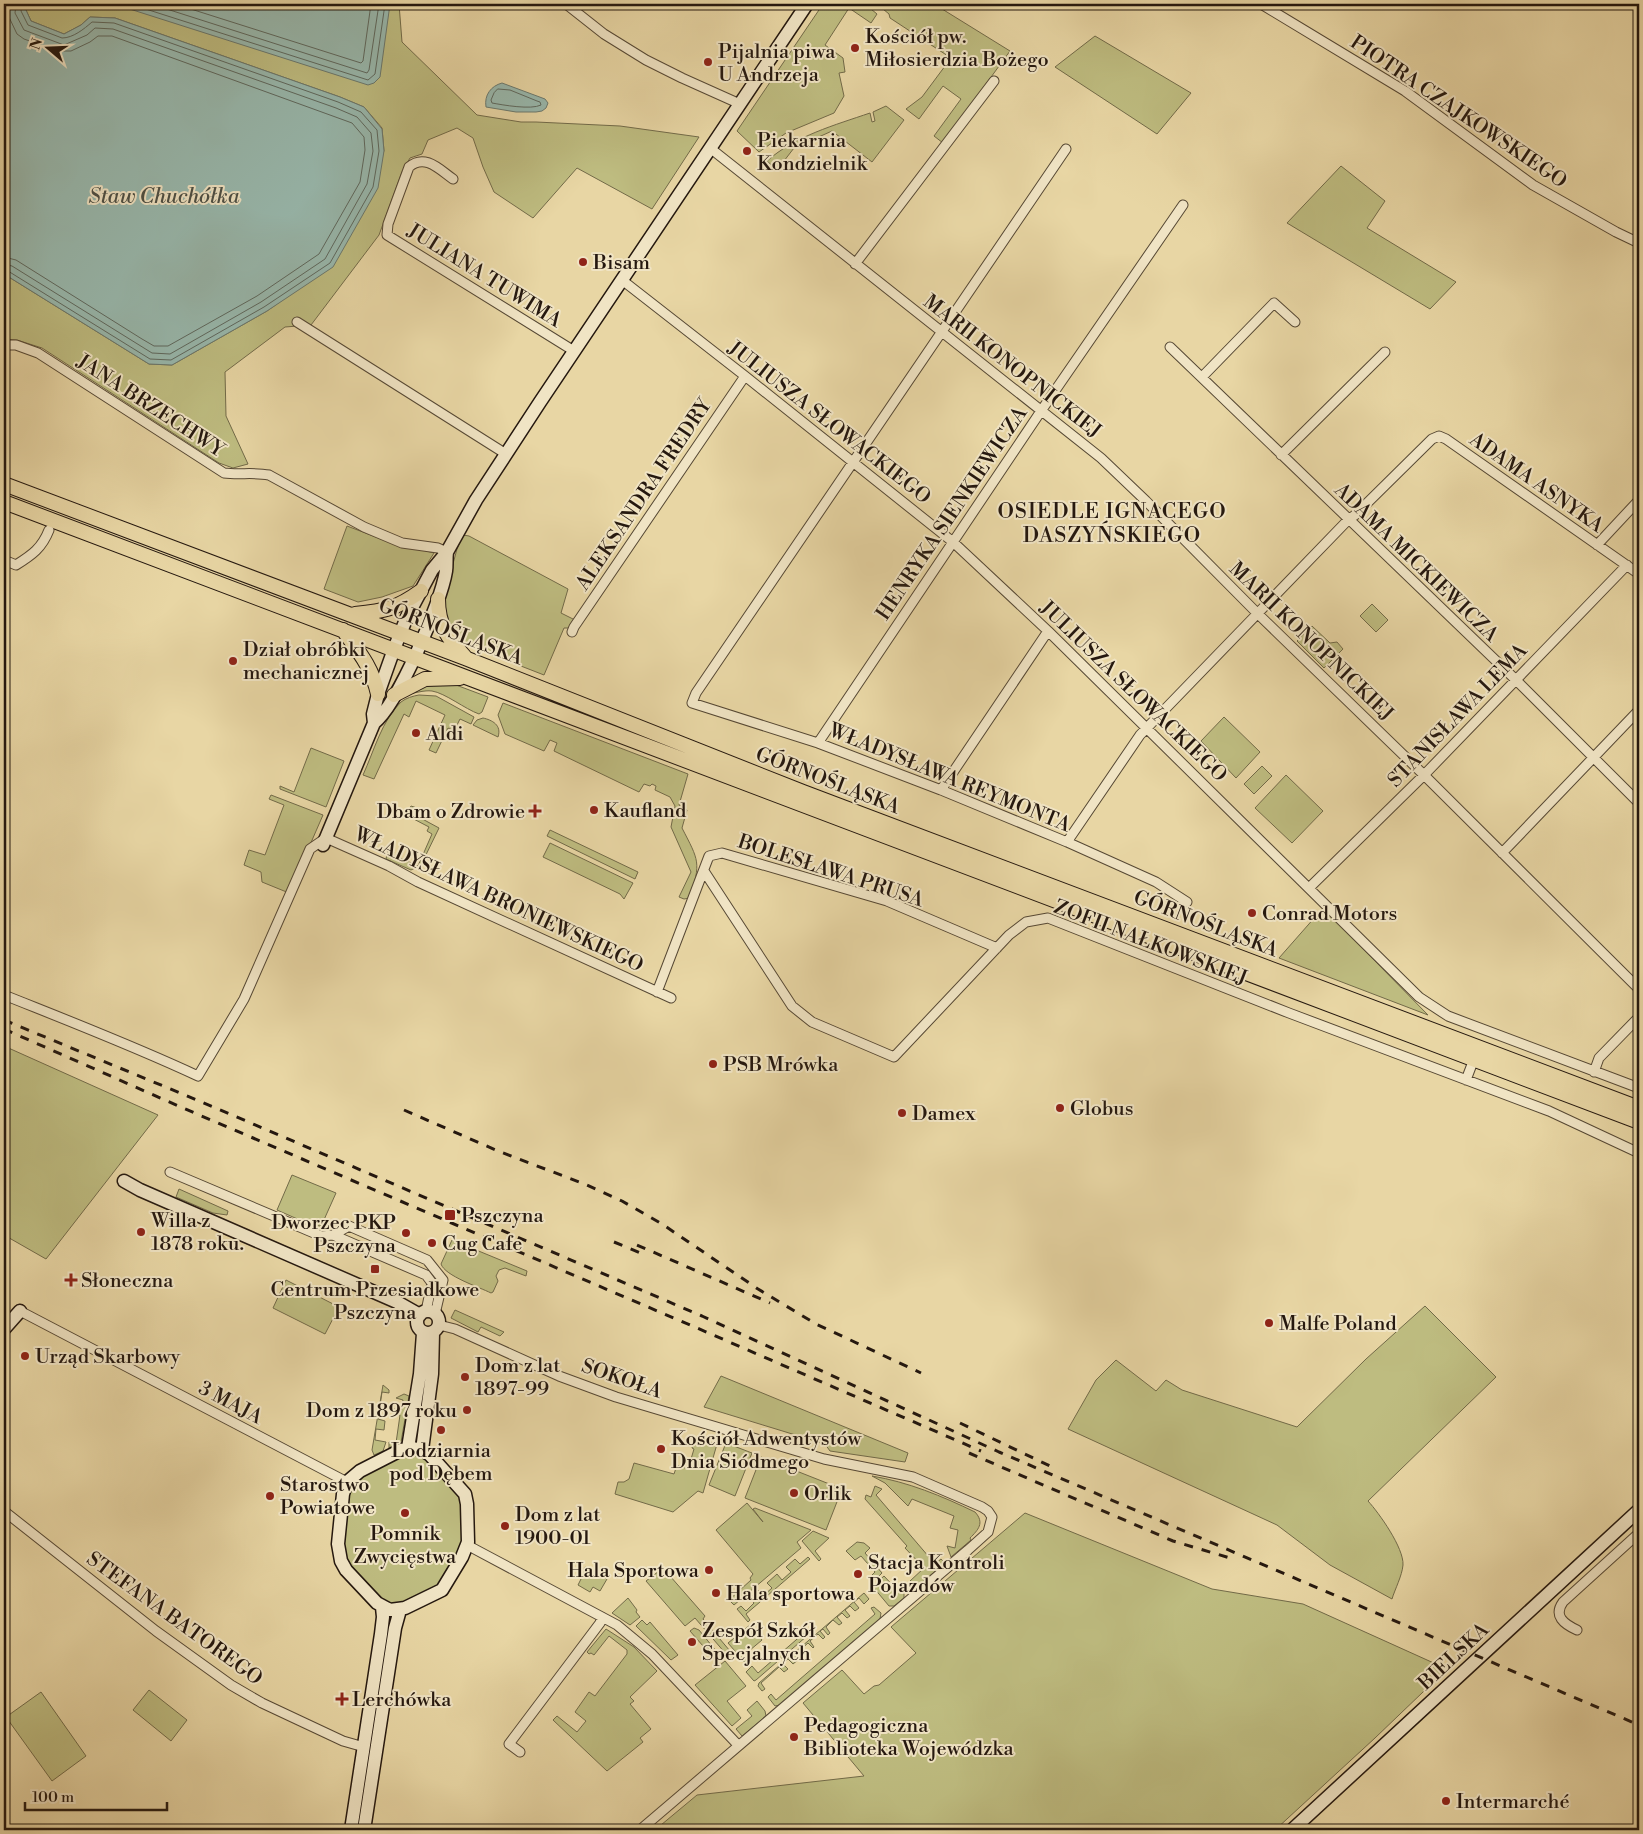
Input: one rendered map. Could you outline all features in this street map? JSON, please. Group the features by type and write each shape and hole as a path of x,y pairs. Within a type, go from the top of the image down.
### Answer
{"main road":[{"name":"GÓRNOŚLĄSKA","path":"4,484 351,614 613,715 803,792 1639,1108"},
{"name":"GÓRNOŚLĄSKA","path":"4,502 1639,1122"},
{"path":"351,614 388,610 404,604 421,591"},
{"path":"438,599 438,611 443,628 465,658"},
{"path":"343,630 366,660 374,678 378,694"},
{"path":"394,695 425,679 468,678"}],"street":[{"path":"566,4 604,34 646,60 740,104"},
{"path":"374,723 373,714 378,694 400,633 432,570 447,552 476,500 574,351 808,4"},
{"name":"PIOTRA CZAJKOWSKIEGO","path":"1261,4 1405,91 1533,185 1616,232 1639,242"},
{"path":"856,264 994,81"},
{"name":"MARII KONOPNICKIEJ","path":"710,148 1101,458 1639,989"},
{"path":"853,462 1066,149"},
{"name":"JULIANA TUWIMA","path":"453,179 429,162 424,161 409,167 386,234 574,351"},
{"name":"HENRYKA SIENKIEWICZA","path":"818,743 1041,411 1183,205"},
{"name":"JULIUSZA SŁOWACKIEGO","path":"622,280 953,542 1048,631 1420,997 1448,1016 1639,1088"},
{"path":"1202,377 1274,303 1295,322"},
{"path":"297,322 506,454"},
{"name":"JANA BRZECHWY","path":"4,345 16,345 38,353 224,473 257,472 269,475 364,527 402,542 438,548 447,552"},
{"name":"ADAMA MICKIEWICZA","path":"1170,347 1516,680 1639,803"},
{"path":"1281,455 1385,352"},
{"name":"ALEKSANDRA FREDRY","path":"572,632 745,376"},
{"name":"ADAMA ASNYKA","path":"1348,520 1432,439 1439,436 1446,439 1639,574"},
{"name":"WŁADYSŁAWA REYMONTA","path":"853,462 696,694 692,703 818,743 941,790 1067,842 1156,882 1187,902"},
{"path":"1597,545 1639,500"},
{"path":"1067,842 1140,735 1348,520"},
{"path":"4,560 16,565 33,554 44,542 49,530"},
{"path":"4,996 125,1043 198,1076 244,999 310,849 324,841 374,723 380,718 415,657 438,599 446,572 447,552"},
{"name":"STANISŁAWA LEMA","path":"1310,887 1424,775 1627,565"},
{"path":"941,790 1048,631"},
{"path":"1502,853 1639,710"},
{"name":"WŁADYSŁAWA BRONIEWSKIEGO","path":"324,841 389,866 418,882 671,998"},
{"name":"BOLESŁAWA PRUSA","path":"709,856 722,854 888,901 997,948"},
{"name":"WŁADYSŁAWA BRONIEWSKIEGO","path":"658,992 709,856"},
{"name":"ZOFII NAŁKOWSKIEJ","path":"704,871 792,1006 812,1022 894,1057 1010,935 1026,922 1048,918 1298,1016 1549,1111 1639,1153"},
{"path":"1594,1072 1599,1058 1639,1017"},
{"path":"1466,1080 1474,1059"},
{"path":"170,1172 321,1236 333,1235 349,1226 428,1260 443,1280 429,1322 432,1374 422,1450"},
{"name":"SOKOŁA","path":"124,1181 140,1190 397,1302 429,1322 455,1329 559,1376 616,1397 683,1418 824,1459 913,1477 988,1511 992,1518 988,1532 738,1745"},
{"path":"333,1235 426,1275 432,1282 429,1322 408,1448"},
{"path":"4,1329 20,1311"},
{"name":"3 MAJA","path":"20,1311 347,1482"},
{"path":"408,1448 422,1450 431,1456 465,1494 468,1504 467,1545 442,1590 400,1610 390,1610 382,1607 346,1570 339,1556 338,1544 347,1482 360,1471 408,1448"},
{"name":"BIELSKA","path":"1292,1830 1639,1510"},
{"name":"STEFANA BATOREGO","path":"4,1511 156,1631 231,1685 262,1703 343,1741 364,1747"},
{"path":"1577,1630 1570,1627 1563,1620 1559,1614 1559,1608 1639,1533"},
{"path":"467,1545 617,1624 652,1654 738,1745 640,1830"},
{"path":"351,1830 383,1617 382,1607"},
{"path":"364,1830 394,1628 400,1610"},
{"path":"520,1752 509,1744 600,1623 602,1617"}],"shaded area":[{"path":"27,4 399,4 402,42 477,115 521,122 620,126 699,137 652,209 577,168 533,218 494,192 473,138 457,128 428,140 422,154 410,158 402,172 379,235 311,325 285,327 225,372 226,416 248,464 233,468 219,463 42,348 17,340 4,339 4,274 149,364 172,365 267,311 295,291 384,151 382,128 364,107 340,97 115,18 90,17 81,25 64,34 31,21 26,10"},
{"path":"823,4 865,4 877,14 871,23 849,8 825,45 843,58 845,72 839,73 844,96 834,113 786,133 759,152 737,131"},
{"path":"877,4 934,4 1010,51 943,143 934,136 961,99 943,86 919,119 906,109 922,97 951,58 890,18 889,14"},
{"path":"1095,36 1191,93 1157,134 1055,67"},
{"path":"886,106 904,120 872,162 832,131 794,148 777,170 767,161 790,145 829,127 870,113 872,122 875,121 873,112"},
{"path":"1341,166 1385,201 1367,228 1456,282 1430,309 1287,223"},
{"path":"347,526 384,540 434,553 413,586 382,597 358,602 324,589"},
{"path":"463,535 469,536 568,589 561,613 575,620 568,628 564,628 544,675 467,645 452,631 445,612 444,597 457,549"},
{"path":"1372,604 1388,620 1376,632 1360,616"},
{"path":"1312,626 1330,643 1337,642 1343,649 1324,668 1297,641"},
{"path":"441,682 456,685 488,697 482,712 479,714 437,692 423,691 408,694 420,685"},
{"path":"419,695 436,696 474,717 471,724 460,719 454,731 448,728 436,753 429,750 445,715 416,701 409,717 404,714 374,779 363,775 379,736 394,709 405,699"},
{"path":"503,703 688,774 679,805 687,810 682,828 695,855 697,869 690,898 684,899 679,897 691,872 671,827 675,806 670,797 655,790 656,786 652,784 650,786 644,784 639,792 554,751 557,743 550,740 544,751 505,734 498,715"},
{"path":"1224,717 1260,752 1236,778 1201,741"},
{"path":"483,718 490,720 497,726 499,729 498,737 473,725 477,720"},
{"path":"311,748 344,761 326,807 280,789 280,786 294,792"},
{"path":"1262,766 1272,776 1254,794 1244,784"},
{"path":"1286,775 1323,811 1292,843 1255,808"},
{"path":"271,795 323,815 289,893 262,882 261,872 244,865 249,850 265,855 284,805 269,799"},
{"path":"411,806 417,808 415,815 439,828 421,865 411,870 386,859 388,849 394,852 393,855 418,866 432,834 427,831 429,827 406,815"},
{"path":"550,830 638,872 635,879 547,836"},
{"path":"550,843 633,883 624,899 620,894 543,857"},
{"path":"1323,908 1428,1015 1279,958"},
{"path":"4,1046 158,1115 46,1259 4,1235"},
{"path":"292,1175 336,1193 320,1226 311,1225 277,1210"},
{"path":"179,1189 228,1211 227,1215 213,1213 176,1197"},
{"path":"452,1240 527,1271 526,1276 505,1268 499,1270 496,1276 498,1281 491,1293 463,1281 449,1273 441,1264"},
{"path":"286,1280 339,1307 325,1334 273,1308"},
{"path":"1425,1306 1496,1377 1368,1501 1390,1531 1402,1558 1403,1565 1400,1578 1392,1599 1330,1565 1277,1525 1068,1429 1096,1380 1116,1360 1156,1391 1166,1380 1182,1390 1297,1427 1366,1359"},
{"path":"455,1310 504,1332 500,1336 481,1327 478,1332 451,1318"},
{"path":"721,1376 908,1453 905,1462 830,1451 825,1444 704,1407"},
{"path":"383,1385 389,1390 389,1393 382,1392 378,1419 385,1421 384,1430 376,1429 375,1440 386,1442 383,1451 374,1455 372,1450"},
{"path":"404,1394 409,1396 401,1442 389,1448 389,1442 396,1443 400,1415 394,1414 394,1409 401,1410 403,1400 396,1398"},
{"path":"695,1438 717,1444 703,1493 698,1491 673,1512 615,1494 618,1482 624,1482 629,1479 634,1463 674,1474 677,1465 688,1469"},
{"path":"726,1443 752,1453 735,1496 709,1485"},
{"path":"411,1454 426,1459 462,1500 463,1537 459,1555 440,1585 409,1601 394,1604 380,1599 347,1564 343,1550 348,1493 355,1481 397,1457"},
{"name":"Orlik","path":"761,1457 842,1489 826,1530 745,1498"},
{"path":"872,1476 912,1486 975,1512 980,1520 976,1532 970,1538 971,1540 951,1557 947,1546 955,1548 958,1530 950,1528 954,1516 912,1499 908,1506 885,1483"},
{"path":"875,1486 882,1489 876,1495 935,1564 941,1559 945,1563 920,1584 910,1581 924,1568 865,1499 866,1495 871,1497"},
{"path":"747,1503 763,1522 753,1509 755,1508 811,1530 797,1542 801,1548 734,1605 729,1600 751,1580 750,1578 753,1574 716,1530"},
{"path":"1025,1513 1212,1589 1303,1604 1447,1669 1275,1830 655,1830 697,1795 864,1776 803,1703 842,1670 864,1694 874,1686 879,1685 916,1653 891,1627"},
{"path":"813,1531 829,1538 815,1551 821,1559 819,1561 802,1541"},
{"path":"857,1542 864,1543 870,1548 865,1553 882,1573 876,1579 872,1575 875,1572 861,1556 855,1560 846,1551"},
{"path":"808,1557 810,1559 746,1614 750,1620 748,1622 737,1609 741,1606 746,1611 754,1603 750,1598 758,1590 763,1596 772,1588 767,1583 777,1574 782,1580 791,1572 786,1567 795,1559 800,1564"},
{"path":"585,1567 607,1579 600,1591 593,1587 590,1592 578,1585"},
{"path":"663,1568 705,1616 703,1619 730,1651 726,1654 695,1618 685,1626 646,1581"},
{"path":"884,1576 898,1591 904,1587 904,1598 894,1606 889,1606 874,1588 875,1584"},
{"path":"864,1593 869,1599 864,1604 859,1598 854,1602 859,1608 855,1611 850,1606 845,1610 850,1616 847,1618 842,1613 837,1617 842,1623 839,1625 833,1620 826,1627 830,1633 828,1635 823,1629 820,1631 825,1637 823,1639 818,1634 810,1641 814,1647 808,1643 800,1650 804,1655 793,1664 788,1659 783,1664 788,1669 784,1672 779,1667 761,1683 765,1689 762,1691 758,1686 759,1683"},
{"path":"628,1598 640,1617 630,1625 612,1613"},
{"path":"874,1607 881,1613 880,1619 780,1705 775,1706 768,1697 771,1694 776,1700 875,1614 871,1608"},
{"path":"642,1620 647,1625 650,1622 678,1655 671,1660 636,1626"},
{"path":"750,1625 762,1640 743,1656 749,1663 747,1665 728,1643"},
{"path":"694,1628 699,1630 721,1657 716,1661 690,1631"},
{"path":"606,1629 634,1647 657,1671 630,1697 634,1701 630,1704 651,1729 640,1738 643,1742 607,1771 553,1720 557,1716 577,1732 586,1721 575,1712 589,1692 595,1696 627,1654 627,1650 609,1636 594,1655 587,1652"},
{"path":"804,1633 807,1636 756,1680 754,1681 746,1672 752,1666 758,1673"},
{"path":"725,1661 746,1686 727,1701 741,1718 732,1726 695,1685"},
{"path":"149,1690 187,1720 171,1741 133,1710"},
{"path":"41,1692 86,1756 52,1781 6,1717"},
{"path":"757,1701 765,1711 766,1716 742,1736 736,1729 752,1716 747,1710"}],"water":[{"name":"Staw Chuchółka","path":"4,4 27,4 26,10 31,21 64,34 81,25 90,17 115,18 364,107 382,129 384,151 378,188 333,267 267,311 172,365 149,364 4,274"},
{"path":"114,4 390,4 380,77 374,83 368,85"},
{"path":"502,83 545,99 548,103 546,108 536,112 516,112 486,107 486,99 489,92 495,86"}],"railway":[{"path":"4,1020 197,1100 702,1316 999,1452 1639,1725"},
{"path":"4,1029 183,1108 981,1451"},
{"path":"404,1110 498,1151 587,1185 622,1201 662,1224 758,1289 816,1324 921,1373"},
{"path":"614,1242 643,1254"},
{"path":"637,1245 770,1303"},
{"path":"960,1423 1050,1466"},
{"path":"969,1453 1173,1541 1230,1558"}],"place":[{"name":"Kościół pw. Miłosierdzia Bożego","path":"855,48"},
{"name":"Pijalnia piwa U Andrzeja","path":"708,62"},
{"name":"Piekarnia Kondzielnik","path":"747,151"},
{"name":"Bisam","path":"583,262"},
{"name":"Dział obróbki mechanicznej","path":"233,661"},
{"name":"Aldi","path":"416,733"},
{"name":"Kaufland","path":"594,810"},
{"name":"Dbam o Zdrowie","path":"535,811"},
{"name":"Conrad Motors","path":"1252,913"},
{"name":"PSB Mrówka","path":"713,1064"},
{"name":"Globus","path":"1060,1108"},
{"name":"Damex","path":"902,1113"},
{"name":"Pszczyna","path":"450,1215"},
{"name":"Willa z 1878 roku.","path":"141,1232"},
{"name":"Dworzec PKP Pszczyna","path":"406,1233"},
{"name":"Cug Cafe","path":"432,1243"},
{"name":"Centrum Przesiadkowe Pszczyna","path":"375,1269"},
{"name":"Słoneczna","path":"71,1280"},
{"name":"Malfe Poland","path":"1269,1323"},
{"name":"Urząd Skarbowy","path":"25,1356"},
{"name":"Dom z lat 1897-99","path":"465,1377"},
{"name":"Dom z 1897 roku","path":"467,1410"},
{"name":"Lodziarnia pod Dębem","path":"441,1430"},
{"name":"Kościół Adwentystów Dnia Siódmego","path":"661,1449"},
{"name":"Orlik","path":"794,1493"},
{"name":"Starostwo Powiatowe","path":"270,1496"},
{"name":"Pomnik Zwycięstwa","path":"405,1513"},
{"name":"Dom z lat 1900-01","path":"505,1526"},
{"name":"Hala Sportowa","path":"709,1570"},
{"name":"Stacja Kontroli Pojazdów","path":"858,1574"},
{"name":"Hala sportowa","path":"716,1593"},
{"name":"Zespół Szkół Specjalnych","path":"692,1642"},
{"name":"Lerchówka","path":"342,1699"},
{"name":"Pedagogiczna Biblioteka Wojewódzka","path":"794,1737"},
{"name":"Intermarché","path":"1446,1801"}],"district":[{"name":"OSIEDLE IGNACEGO DASZYŃSKIEGO","path":"1112,523"}]}
